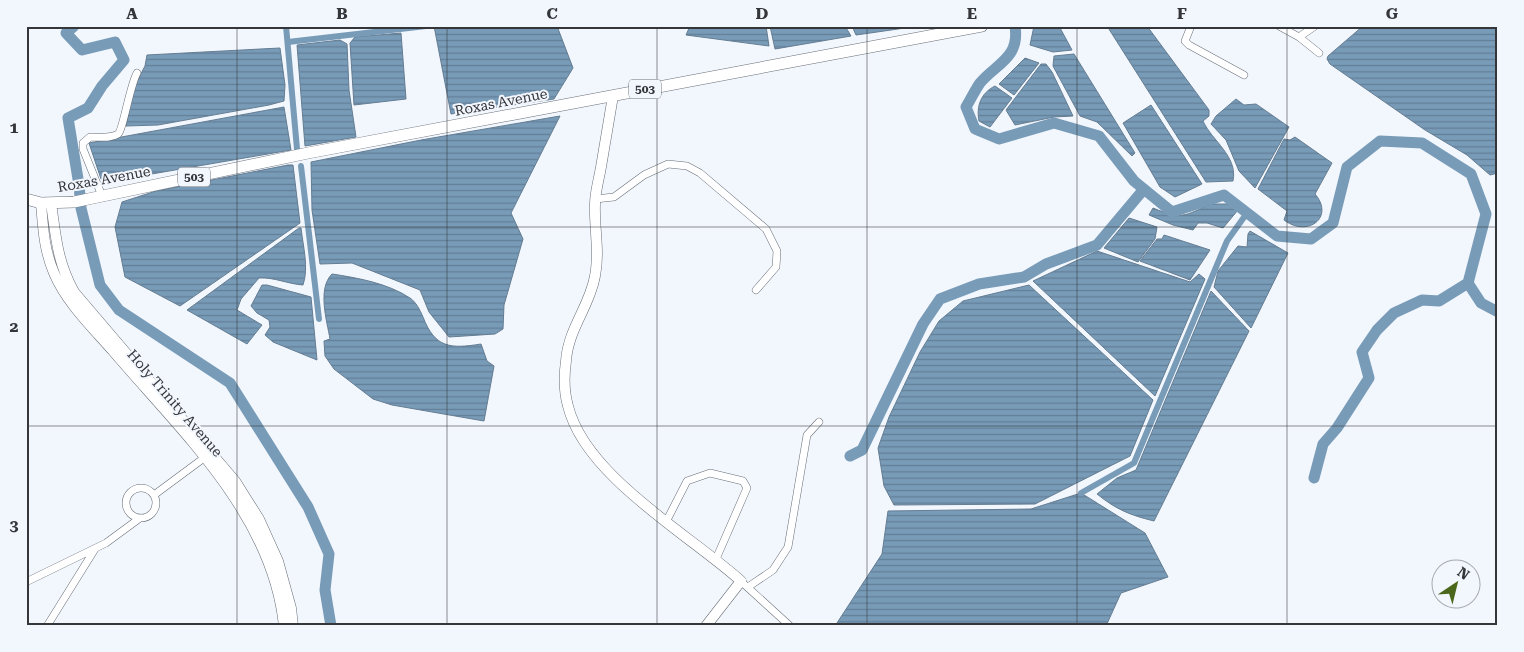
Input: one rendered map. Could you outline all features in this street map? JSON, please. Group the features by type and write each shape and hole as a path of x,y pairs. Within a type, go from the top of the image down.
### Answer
{"main road":[{"name":"Roxas Avenue","path":"26,199 46,203 74,202 317,152 982,26"},
{"path":"613,96 595,199 598,261 592,290 571,332 565,362 568,406 582,436 614,477 666,522 744,584 706,626"},
{"name":"Holy Trinity Avenue","path":"46,203 59,273 86,320 208,456 235,481 259,519 278,561 291,608 293,626"},
{"name":"Holy Trinity Avenue","path":"208,456 250,521 269,564 283,610 284,626"}],"street":[{"path":"1191,26 1185,41 1189,45 1244,75"},
{"path":"1279,26 1299,37 1319,53"},
{"path":"1299,37 1315,26"},
{"path":"99,197 83,149 83,143 90,137 107,138 117,135 122,129 125,105 137,73"},
{"path":"595,199 614,196 644,175 668,164 687,166 700,173 766,229 777,251 776,267 756,290"},
{"path":"790,626 744,584 773,570 788,547 807,435 819,422"},
{"path":"154,495 208,456"},
{"path":"666,522 688,481 710,473 743,481 748,488 716,560"},
{"path":"26,582 96,548 126,530 140,518 150,515 155,510 156,501 154,495 150,491 139,488 129,493 126,503 130,514 140,518"},
{"path":"47,626 96,548"}],"water":[{"path":"434,26 557,26 573,68 554,99 451,114"},
{"path":"690,26 766,26 769,46 686,35"},
{"path":"770,26 845,26 851,36 775,49"},
{"path":"852,26 919,26 856,35"},
{"path":"1034,26 1059,26 1072,50 1053,52 1030,45"},
{"path":"1107,26 1147,26 1209,110 1209,116 1203,121 1232,164 1234,172 1233,181 1206,182"},
{"path":"1363,26 1498,26 1498,173 1490,175 1467,155 1425,130 1330,64 1327,59 1328,56"},
{"path":"401,33 406,99 354,105 350,43 355,37"},
{"path":"340,40 347,44 349,90 356,137 305,146 297,45"},
{"path":"280,48 285,85 284,101 158,125 126,126 134,87 145,66 147,55"},
{"path":"1074,54 1135,153 1132,156 1097,122 1080,116 1053,66 1054,56"},
{"path":"1025,58 1039,63 1014,95 999,84"},
{"path":"1041,64 1046,64 1052,72 1073,116 1054,117 1015,125 1006,110"},
{"path":"995,86 1012,98 990,127 979,121 978,110 983,96"},
{"path":"1236,99 1244,105 1256,104 1289,127 1255,188 1239,171 1226,140 1211,124 1216,116"},
{"path":"1151,105 1202,184 1175,197 1160,187 1123,123"},
{"path":"284,107 291,150 111,181 101,179 89,143"},
{"path":"560,116 511,213 523,239 504,305 503,329 495,334 449,337 429,312 420,290 352,263 320,264 312,210 311,162 421,140"},
{"path":"1295,137 1332,163 1315,194 1322,210 1320,217 1310,226 1302,227 1284,220 1287,211 1258,189 1284,139 1290,140"},
{"path":"293,165 300,223 180,306 125,277 115,227 122,202 156,191"},
{"path":"1211,204 1228,204 1238,210 1223,228 1207,223 1198,223 1193,230 1173,225 1149,215 1153,208 1170,214 1183,215"},
{"path":"1129,218 1157,227 1155,239 1138,262 1104,248"},
{"path":"301,228 306,264 303,285 259,278 241,299 237,310 262,325 247,344 187,310"},
{"path":"1250,231 1288,253 1251,328 1214,287 1218,271 1238,246 1247,247"},
{"path":"1164,235 1210,250 1190,280 1140,261 1157,239 1162,239"},
{"path":"1097,251 1190,282 1199,274 1205,279 1155,396 1033,281"},
{"path":"332,274 362,279 392,288 410,298 418,306 433,335 445,344 461,346 481,344 487,361 494,366 484,421 392,405 373,399 334,369 325,356 324,341 330,339 324,296 327,280"},
{"path":"262,285 311,297 317,360 273,342 265,335 270,327 269,320 257,313 251,306"},
{"path":"1029,285 1153,400 1130,456 1035,504 894,505 884,486 878,448 889,417 920,352 939,321 963,301"},
{"path":"1211,291 1249,331 1154,521 1117,508 1097,494 1117,478 1136,470"},
{"path":"1081,493 1145,533 1168,577 1121,593 1106,626 1010,626 1008,624 997,626 835,626 882,554 888,511 1031,509"}],"waterway":[{"path":"74,26 66,33 82,50 115,42 124,60 102,86 88,108 68,118 81,208 100,285 119,310 230,383 308,507 329,554 325,590 331,626"},
{"path":"286,26 297,149"},
{"path":"288,42 426,26"},
{"path":"1015,26 1016,37 1011,53 980,83 966,107 975,129 999,139 1054,123 1099,136 1134,181 1172,212 1224,195 1277,236 1311,239 1333,223 1347,167 1380,141 1422,143 1471,174 1486,214 1468,283 1481,303 1498,312"},
{"path":"301,166 319,319"},
{"path":"850,456 862,450 923,324 940,299 979,284 1024,277 1046,264 1097,245 1144,189"},
{"path":"1081,493 1134,463 1227,241 1247,213"},
{"path":"1314,478 1323,444 1337,428 1369,378 1362,352 1377,330 1394,313 1422,300 1439,301 1468,283"}]}
